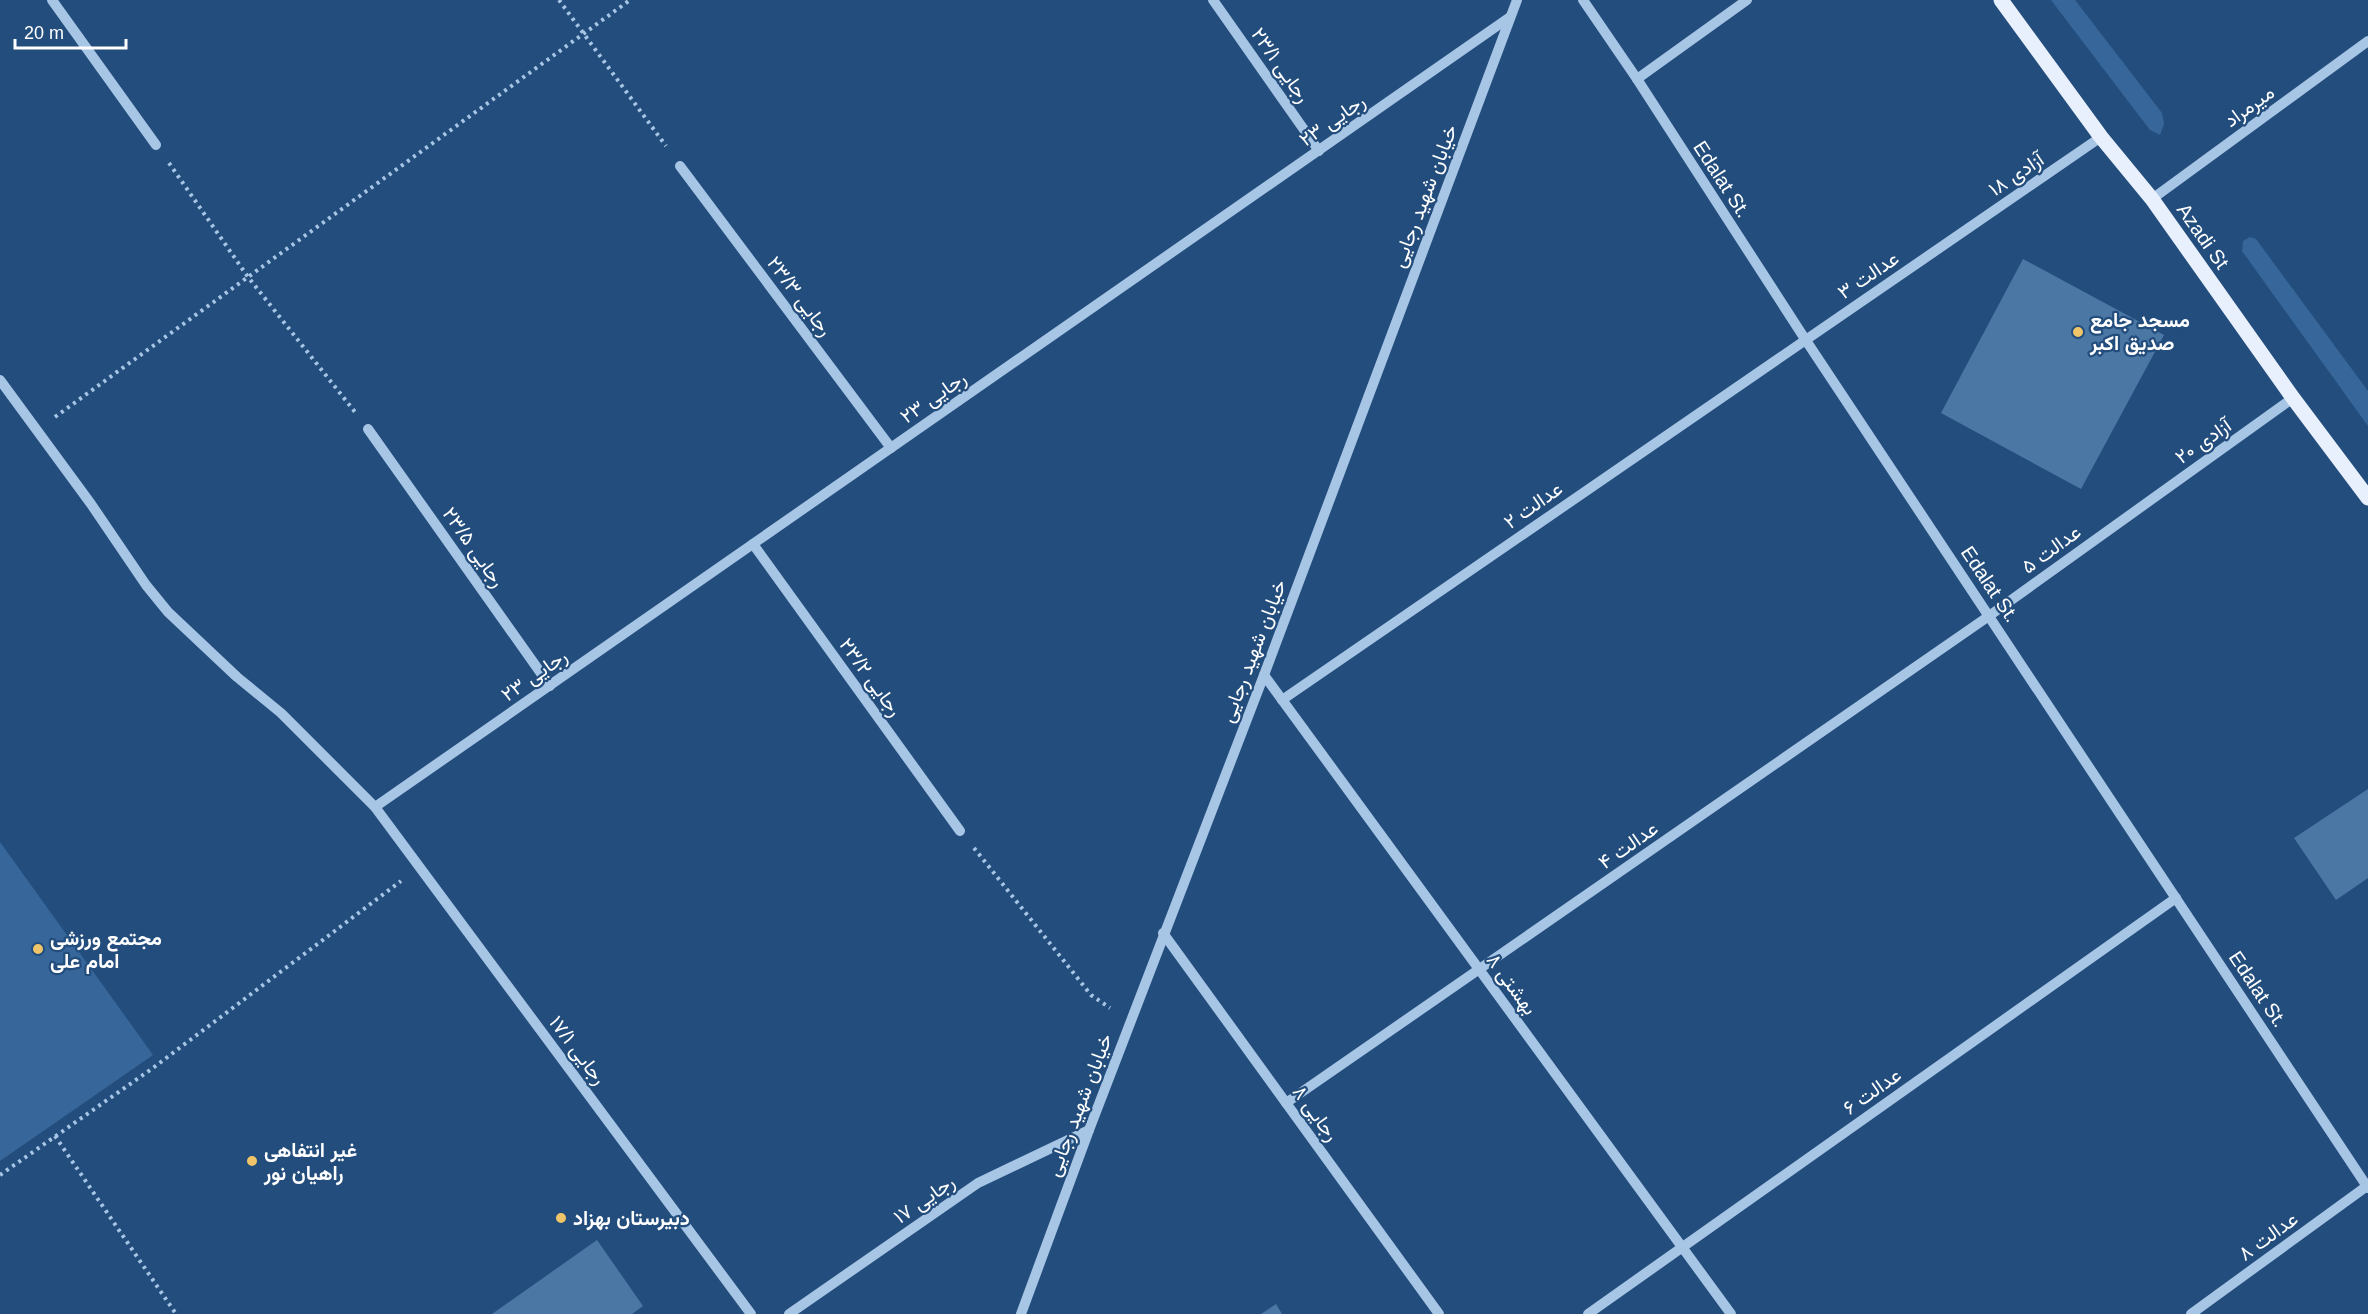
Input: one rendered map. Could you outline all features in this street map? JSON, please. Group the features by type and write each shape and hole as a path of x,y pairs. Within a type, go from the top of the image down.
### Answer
{"main road":[{"name":"Azadi St","path":"2001,0 2101,137 2152,199 2293,398 2368,498"}],"street":[{"path":"52,0 156,145"},
{"name":"رجایی ۲۳/۱","path":"1214,0 1318,151"},
{"name":"خیابان شهید رجایی","path":"1022,1314 1163,933 1264,675 1517,0"},
{"name":"Edalat St.","path":"1583,0 1637,79 1805,339 2368,1187"},
{"path":"1637,79 1747,0"},
{"name":"رجایی ۲۳","path":"375,807 1511,17"},
{"name":"میرمراد","path":"2152,199 2368,41"},
{"name":"آزادی ۱۸","path":"1951,241 2101,137"},
{"name":"رجایی ۲۳/۳","path":"680,166 891,448"},
{"name":"عدالت ۳","path":"1805,339 1951,241"},
{"name":"عدالت ۲","path":"1282,700 1805,339"},
{"name":"رجایی ۱۷/۱","path":"0,380 146,585 168,612 237,677 281,713 375,807 751,1314"},
{"name":"آزادی ۲۰","path":"2133,512 2293,398"},
{"name":"رجایی ۲۳/۵","path":"368,429 550,686"},
{"name":"عدالت ۵","path":"1989,616 2133,512"},
{"name":"رجایی ۲۳/۲","path":"753,544 960,831"},
{"name":"عدالت ۴","path":"1286,1103 1989,616"},
{"name":"بهشتی ۸","path":"1264,675 1731,1314"},
{"name":"عدالت ۶","path":"1588,1314 2176,898"},
{"name":"رجایی ۸","path":"1163,933 1439,1314"},
{"name":"رجایی ۱۷","path":"789,1314 978,1183 1089,1130"},
{"name":"عدالت ۸","path":"2191,1314 2368,1187"}],"path":[{"path":"559,0 680,166"},
{"path":"37,430 630,0"},
{"path":"156,145 248,277 368,429"},
{"path":"960,831 1091,995 1130,1022"},
{"path":"0,1175 153,1068 420,867"},
{"path":"55,1136 176,1314"}],"shaded area":[{"path":"2051,0 2075,0 2162,113 2164,124 2160,135 2150,130"},
{"path":"2250,237 2256,239 2368,391 2368,426 2242,251 2243,241"},
{"name":"مجتمع ورزشی امام علی","path":"0,842 153,1055 0,1161"}],"building":[{"path":"2023,259 2164,335 2081,489 1941,413"},
{"path":"2368,789 2368,878 2336,900 2294,838"},
{"path":"597,1240 643,1306 632,1314 492,1314"},
{"path":"1276,1304 1282,1314 1261,1314"}],"place":[{"name":"مسجد جامع صدیق اکبر","path":"2078,332"},
{"name":"مجتمع ورزشی امام علی","path":"38,949"},
{"name":"غیر انتفاهی راهیان نور","path":"252,1161"},
{"name":"دبیرستان بهزاد","path":"561,1218"}]}
